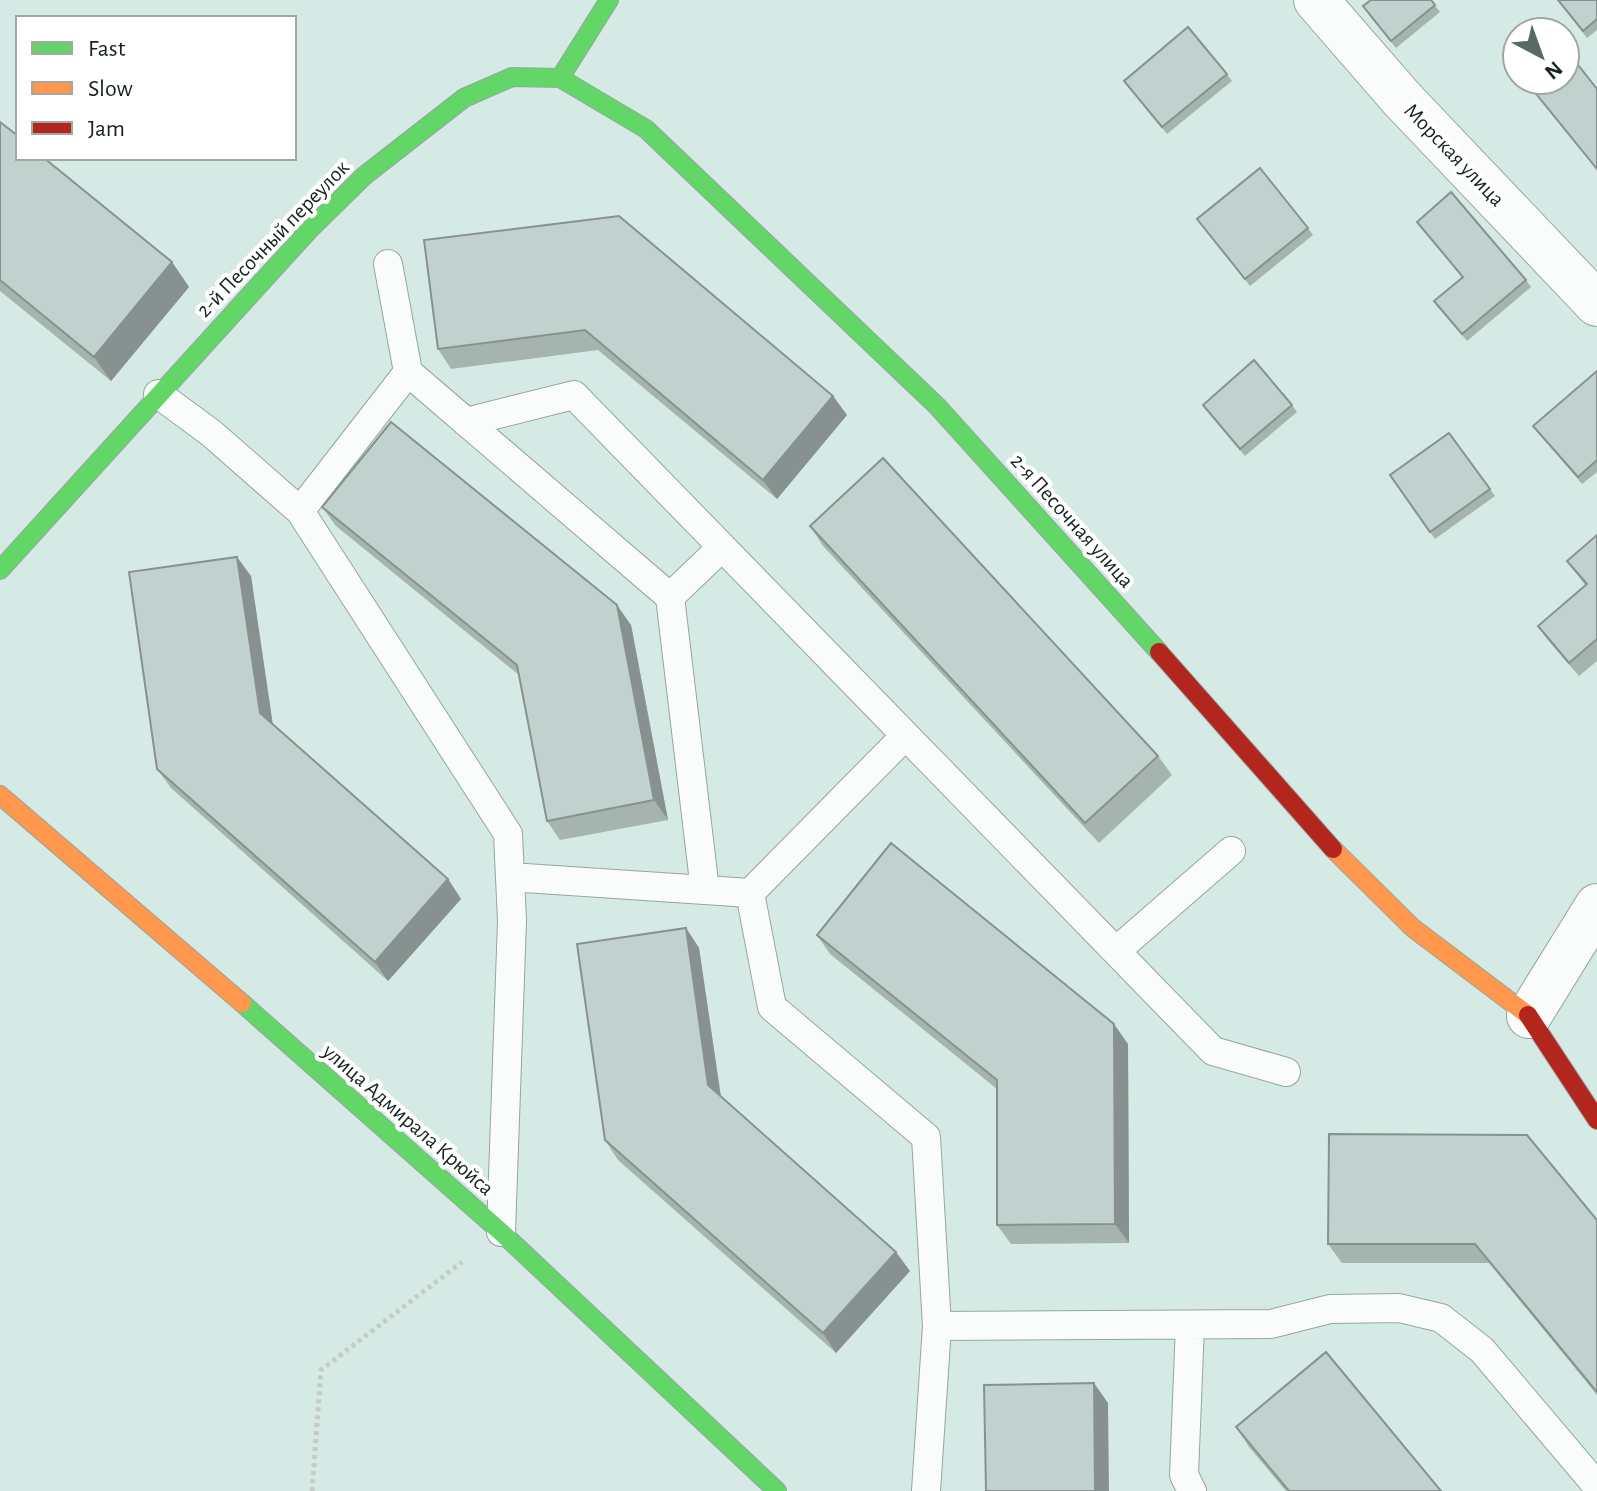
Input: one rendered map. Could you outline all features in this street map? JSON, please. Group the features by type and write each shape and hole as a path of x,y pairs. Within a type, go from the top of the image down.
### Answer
{"street":[{"path":"560,78 609,0"},
{"name":"Морская улица","path":"1316,0 1402,99 1597,304"},
{"name":"2-й Песочный переулок","path":"0,570 311,228 364,176 464,98 512,77 560,78"},
{"name":"2-я Песочная улица","path":"560,78 646,129 937,406 1349,867 1413,928 1529,1016 1597,1120"},
{"name":"улица Адмирала Крюйса","path":"0,795 166,936 501,1232 777,1491"},
{"path":"1529,1016 1597,906"}],"lane":[{"path":"388,264 408,372 670,597 705,890"},
{"path":"300,511 408,372"},
{"path":"158,394 211,433 300,511 508,834 512,921 501,1232"},
{"path":"466,422 574,395 1213,1051 1286,1072"},
{"path":"670,597 722,547"},
{"path":"510,877 750,893 905,736"},
{"path":"1116,951 1231,851"},
{"path":"750,893 772,1007 926,1137 937,1326 926,1491"},
{"path":"937,1326 1271,1324 1330,1309 1399,1308 1441,1318 1482,1350 1597,1486"},
{"path":"1190,1325 1184,1475 1192,1491"}],"path":[{"path":"312,1491 321,1370 501,1232"}],"building":[{"path":"1371,0 1431,0 1435,5 1391,41 1363,6"},
{"path":"1558,0 1597,0 1597,19 1583,31 1581,16 1571,16"},
{"path":"1188,27 1227,74 1162,127 1124,81"},
{"path":"1581,69 1597,89 1597,169 1538,96 1581,96"},
{"path":"0,122 16,134 16,160 46,160 172,262 94,357 0,280"},
{"path":"1260,168 1308,228 1245,279 1197,219"},
{"path":"1451,192 1526,280 1462,334 1434,301 1463,277 1417,222"},
{"path":"619,216 833,396 763,480 585,330 438,349 424,240"},
{"path":"1254,360 1292,405 1240,449 1203,405"},
{"path":"1597,371 1597,460 1578,477 1533,426"},
{"path":"391,422 617,605 654,800 547,821 517,665 322,507"},
{"path":"1449,433 1490,489 1430,532 1390,475"},
{"path":"883,458 1158,756 1085,823 810,526"},
{"path":"1597,535 1597,639 1569,663 1538,626 1587,584 1567,561"},
{"path":"237,557 260,713 448,879 375,962 157,769 129,572"},
{"path":"891,843 1114,1024 1115,1224 997,1225 997,1080 817,935"},
{"path":"686,928 708,1085 896,1252 823,1333 605,1140 577,944"},
{"path":"1329,1134 1527,1135 1597,1220 1597,1392 1475,1244 1328,1244"},
{"path":"1326,1352 1441,1491 1289,1491 1236,1427"},
{"path":"1094,1383 1095,1491 986,1491 984,1385"}],"traffic: fast":[{"path":"0,570 311,228 364,176 464,98 512,77 560,78 609,0"},
{"path":"560,78 646,129 937,406 1159,652"},
{"path":"242,1003 501,1232 777,1491"}],"traffic: slow":[{"path":"0,795 242,1003"},
{"path":"1333,849 1413,928 1528,1015"}],"traffic: jam":[{"path":"1159,652 1333,849"},
{"path":"1528,1015 1597,1120"}]}
